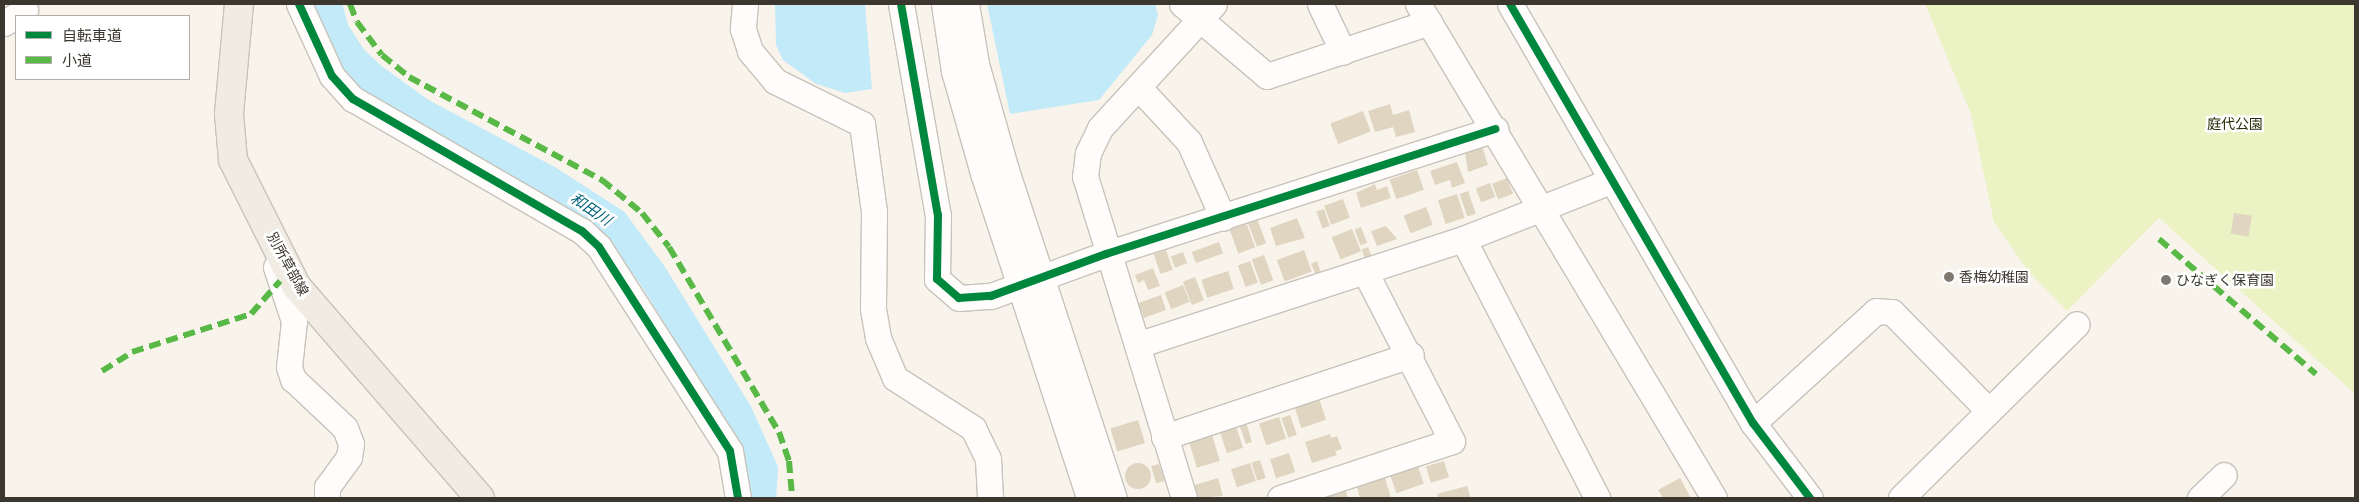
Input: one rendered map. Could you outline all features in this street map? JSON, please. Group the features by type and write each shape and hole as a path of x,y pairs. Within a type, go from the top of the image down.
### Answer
{"main road":[{"name":"別所草部線","path":"239,4 229,114 234,160 297,286 365,370 480,498"}],"street":[{"path":"298,4 332,76 353,99 582,231 599,247 730,451 738,498"},
{"path":"745,4 743,29 750,51 775,81 862,124 874,212 872,310 878,338 895,378 972,428 988,459 990,498"},
{"path":"901,4 938,215 937,279 959,298 974,300 1106,254 1495,129"},
{"path":"944,4 954,71 1030,281 1114,498"},
{"path":"966,4 976,64 1030,281 1089,498"},
{"path":"1320,4 1343,52"},
{"path":"1510,4 1610,181 1753,423 1810,498"},
{"path":"1184,498 1164,437 1140,344 1106,254 1087,195 1088,153 1100,128 1140,89 1198,9 1267,76 1343,52 1423,13 1495,129 1714,498"},
{"path":"18,15 26,10"},
{"path":"4,23 15,16"},
{"path":"1140,89 1189,142 1222,218"},
{"path":"1140,344 1463,239 1542,211 1610,181"},
{"path":"1463,239 1598,498"},
{"path":"282,256 275,270 291,303 293,379 345,428 351,444 350,457 327,487 326,498"},
{"path":"1280,498 1452,441 1411,356 1365,272"},
{"path":"1753,423 1876,311 1892,312 1987,409"},
{"path":"1901,498 1987,409 2077,324"},
{"path":"1164,437 1411,356"},
{"path":"2200,498 2224,475"}],"green space":[{"name":"庭代公園","path":"1925,4 2355,4 2355,394 2159,218 2067,311 2029,272 1994,222 1971,114"}],"water":[{"path":"775,4 865,4 872,89 845,93 816,84 783,60 776,45"},
{"path":"987,4 1155,4 1158,15 1152,35 1099,100 1010,114"}],"building":[{"path":"1390,104 1393,115 1409,110 1415,132 1396,137 1393,127 1375,132 1368,111"},
{"path":"1363,111 1371,132 1338,144 1330,124"},
{"path":"1482,146 1488,165 1468,172 1465,152"},
{"path":"1457,162 1465,183 1452,188 1450,180 1435,185 1430,171"},
{"path":"1417,170 1424,190 1396,199 1390,179"},
{"path":"1507,178 1513,194 1498,200 1492,184"},
{"path":"1490,183 1495,197 1481,202 1476,188"},
{"path":"1375,184 1377,190 1387,186 1391,198 1361,208 1356,193"},
{"path":"1468,191 1476,214 1467,217 1459,194"},
{"path":"1457,194 1465,218 1446,224 1438,200"},
{"path":"1343,199 1350,218 1331,225 1324,206"},
{"path":"1426,207 1433,225 1410,233 1404,216"},
{"path":"1324,209 1330,226 1322,229 1316,212"},
{"path":"2234,213 2252,216 2248,237 2231,234"},
{"path":"1297,218 1305,238 1276,246 1270,228"},
{"path":"1257,219 1266,243 1257,247 1248,223"},
{"path":"1246,222 1255,247 1238,254 1229,228"},
{"path":"1386,226 1397,239 1377,246 1371,231"},
{"path":"1361,227 1367,243 1361,245 1354,230"},
{"path":"1352,229 1361,251 1341,259 1332,237"},
{"path":"1219,242 1223,253 1196,263 1192,252"},
{"path":"1368,247 1373,260 1366,263 1361,250"},
{"path":"1166,250 1173,270 1161,274 1154,254"},
{"path":"1304,250 1312,272 1285,282 1277,260"},
{"path":"1183,252 1187,263 1175,268 1171,256"},
{"path":"1264,255 1273,280 1261,285 1252,259"},
{"path":"1250,261 1258,283 1246,287 1238,265"},
{"path":"1317,261 1321,273 1316,275 1311,264"},
{"path":"1153,268 1160,286 1148,290 1144,280 1138,283 1135,275"},
{"path":"1228,271 1234,289 1207,298 1201,280"},
{"path":"1195,277 1204,300 1192,305 1183,282"},
{"path":"1183,285 1190,302 1171,309 1164,292"},
{"path":"1161,295 1166,310 1144,318 1142,312 1136,314 1133,305"},
{"path":"1319,398 1326,420 1301,428 1294,406"},
{"path":"1290,415 1297,435 1288,438 1281,418"},
{"path":"1279,417 1286,439 1266,445 1259,423"},
{"path":"1138,420 1145,443 1117,451 1110,428"},
{"path":"1246,422 1252,442 1246,444 1239,424"},
{"path":"1236,426 1243,448 1227,453 1220,431"},
{"path":"1330,434 1331,438 1337,436 1342,449 1335,451 1337,455 1312,463 1305,442"},
{"path":"1212,435 1220,461 1197,468 1189,442"},
{"path":"1289,453 1295,472 1276,478 1270,459"},
{"path":"1260,460 1266,478 1257,481 1251,463"},
{"path":"1444,461 1449,477 1431,483 1426,467"},
{"path":"1138,463 1147,467 1151,476 1147,485 1138,489 1129,485 1125,476 1129,467"},
{"path":"1250,463 1256,481 1237,487 1231,469"},
{"path":"1159,464 1165,481 1156,483 1151,466"},
{"path":"1417,464 1424,484 1396,493 1390,473"},
{"path":"1218,478 1223,496 1196,498 1192,486"},
{"path":"1385,478 1391,498 1360,498 1357,487"},
{"path":"1680,478 1691,498 1663,498 1658,490"},
{"path":"1344,485 1348,498 1315,498"},
{"path":"1467,486 1471,498 1438,498 1437,494"}],"waterway":[{"name":"和田川","path":"327,4 334,31 352,59 371,77 421,113 549,181 614,223 653,276 738,414 763,470 761,498"}],"marked path":[{"path":"350,4 357,22 382,55 409,77 602,180 642,213 669,247 779,432 789,461 792,498"},
{"path":"2159,239 2316,374"},
{"path":"102,371 132,352 251,314 280,281"}],"cycle path":[{"path":"299,4 332,76 353,99 582,231 599,247 730,451 738,498"},
{"path":"901,4 938,215 937,279 959,298 991,296 1106,254 1495,129"},
{"path":"1510,4 1753,423 1810,498"}],"place":[{"name":"香梅幼稚園","path":"1949,277"},
{"name":"ひなぎく保育園","path":"2166,280"}]}
